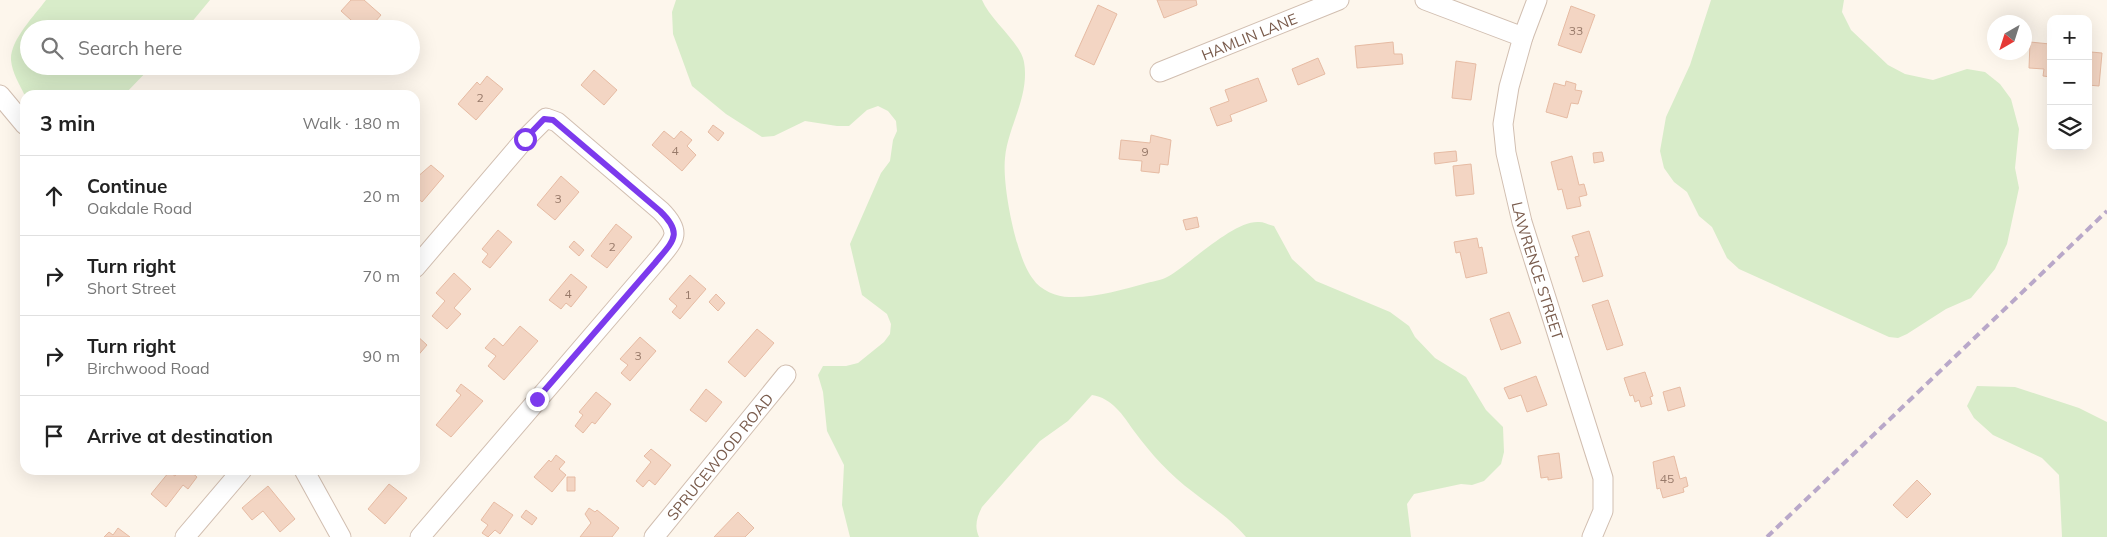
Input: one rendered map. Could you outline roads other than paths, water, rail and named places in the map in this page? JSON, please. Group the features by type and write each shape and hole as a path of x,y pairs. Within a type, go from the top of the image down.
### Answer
{"street":[{"name":"HAMLIN LANE","path":"1160,72 1339,0"},
{"path":"1425,0 1523,37"},
{"name":"LAWRENCE STREET","path":"1536,0 1509,87 1503,124 1504,143 1522,222 1603,478 1603,511 1592,537"},
{"path":"0,95 20,118"},
{"path":"420,262 544,119 551,118 660,211 673,225 675,236 655,263 420,537"},
{"name":"SPRUCEWOOD ROAD","path":"654,537 786,375"},
{"path":"185,537 238,475"},
{"path":"307,475 341,537"}],"railway":[{"path":"1767,537 2107,211"}]}
